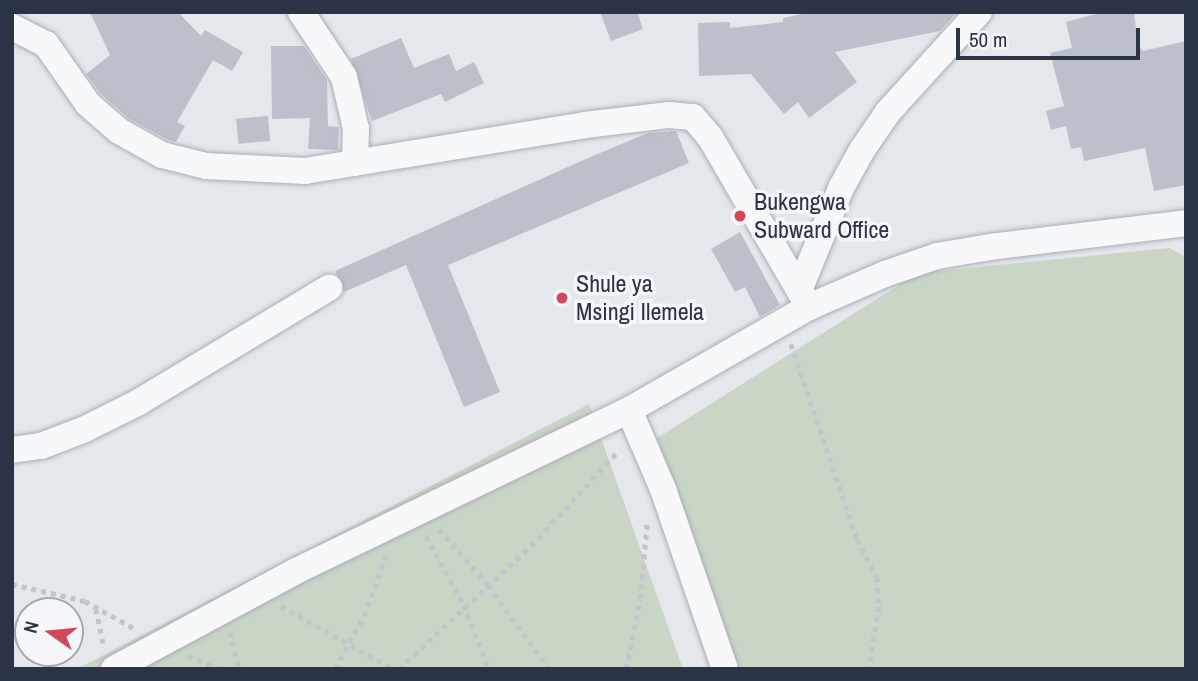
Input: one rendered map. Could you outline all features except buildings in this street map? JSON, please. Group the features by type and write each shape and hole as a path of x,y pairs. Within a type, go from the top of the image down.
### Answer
{"street":[{"path":"301,12 344,77 356,129 355,163"},
{"path":"108,664 165,645 258,593 410,515 633,420 783,323 805,297 841,188 862,150 888,112 979,12"},
{"path":"12,27 46,44 88,104 119,131 162,155 251,171 305,171 585,125 668,115 693,117 710,137 805,297"},
{"path":"805,297 937,256 1186,223"},
{"path":"12,450 41,446 83,430 139,402 329,288"},
{"path":"633,420 725,669"}],"path":[{"path":"783,323 857,539 877,578 879,607 869,669"},
{"path":"399,669 464,605 531,546 633,420"},
{"path":"410,515 488,585 549,669"},
{"path":"410,515 464,605 489,669"},
{"path":"335,669 410,515"},
{"path":"626,669 640,599 647,516"},
{"path":"12,584 75,597 165,645"},
{"path":"258,593 393,669"},
{"path":"96,608 104,632 108,664"},
{"path":"225,611 240,669"}],"green space":[{"path":"1169,248 1186,257 1186,669 732,669 657,438 918,273"},
{"path":"589,404 683,669 77,669"}],"place":[{"name":"Bukengwa Subward Office","path":"740,216"},
{"name":"Shule ya Msingi Ilemela","path":"562,298"}]}
